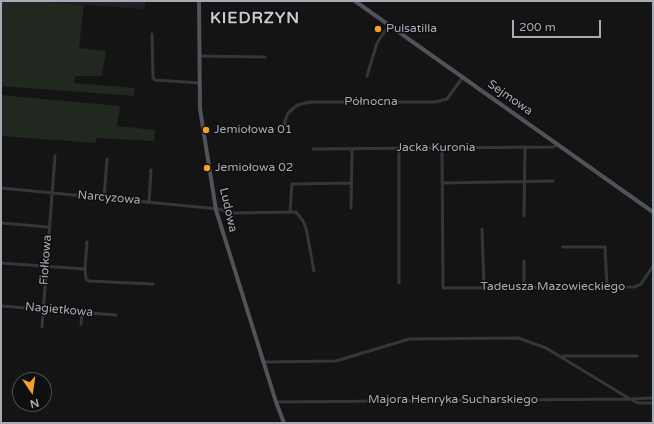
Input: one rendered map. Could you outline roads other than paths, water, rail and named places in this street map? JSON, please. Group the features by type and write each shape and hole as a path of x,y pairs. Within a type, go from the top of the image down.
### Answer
{"main road":[{"name":"Ludowa","path":"199,1 200,109 216,210 263,362 281,416 285,423"},
{"name":"Sejmowa","path":"355,1 653,212"}],"street":[{"path":"367,76 377,43 389,25"},
{"path":"152,34 153,78 155,80 199,83"},
{"path":"199,56 265,57"},
{"name":"Północna","path":"285,129 285,120 288,113 296,106 306,103 435,102 447,99 463,77"},
{"name":"Jacka Kuronia","path":"313,149 554,147 558,144"},
{"path":"524,216 525,147"},
{"path":"399,148 399,283"},
{"path":"442,148 442,183 553,181"},
{"path":"351,208 352,149"},
{"name":"Fiołkowa","path":"42,327 48,227 55,156"},
{"path":"104,198 107,159"},
{"path":"149,202 151,170"},
{"path":"314,271 305,223 296,212 290,212 292,184 352,183"},
{"name":"Tadeusza Mazowieckiego","path":"442,183 443,288 607,287 639,285 653,266"},
{"name":"Narcyzowa","path":"1,188 149,202 234,213 290,212"},
{"path":"1,223 48,227"},
{"path":"482,229 484,287"},
{"path":"87,242 85,276 90,281 153,284"},
{"path":"563,247 604,247 607,287"},
{"path":"524,261 524,287"},
{"path":"1,263 85,269"},
{"name":"Nagietkowa","path":"1,306 116,315"},
{"path":"81,324 82,312"},
{"path":"263,362 334,361 407,340 518,338 543,346 562,356 630,399"},
{"path":"562,356 637,356"},
{"name":"Majora Henryka Sucharskiego","path":"276,402 653,398"},
{"name":"Majora Henryka Sucharskiego","path":"630,399 638,403 653,403"}],"place":[{"name":"Pulsatilla","path":"378,29"},
{"name":"Jemiołowa 01","path":"206,130"},
{"name":"Jemiołowa 02","path":"207,168"}],"district":[{"name":"KIEDRZYN","path":"255,19"}]}
